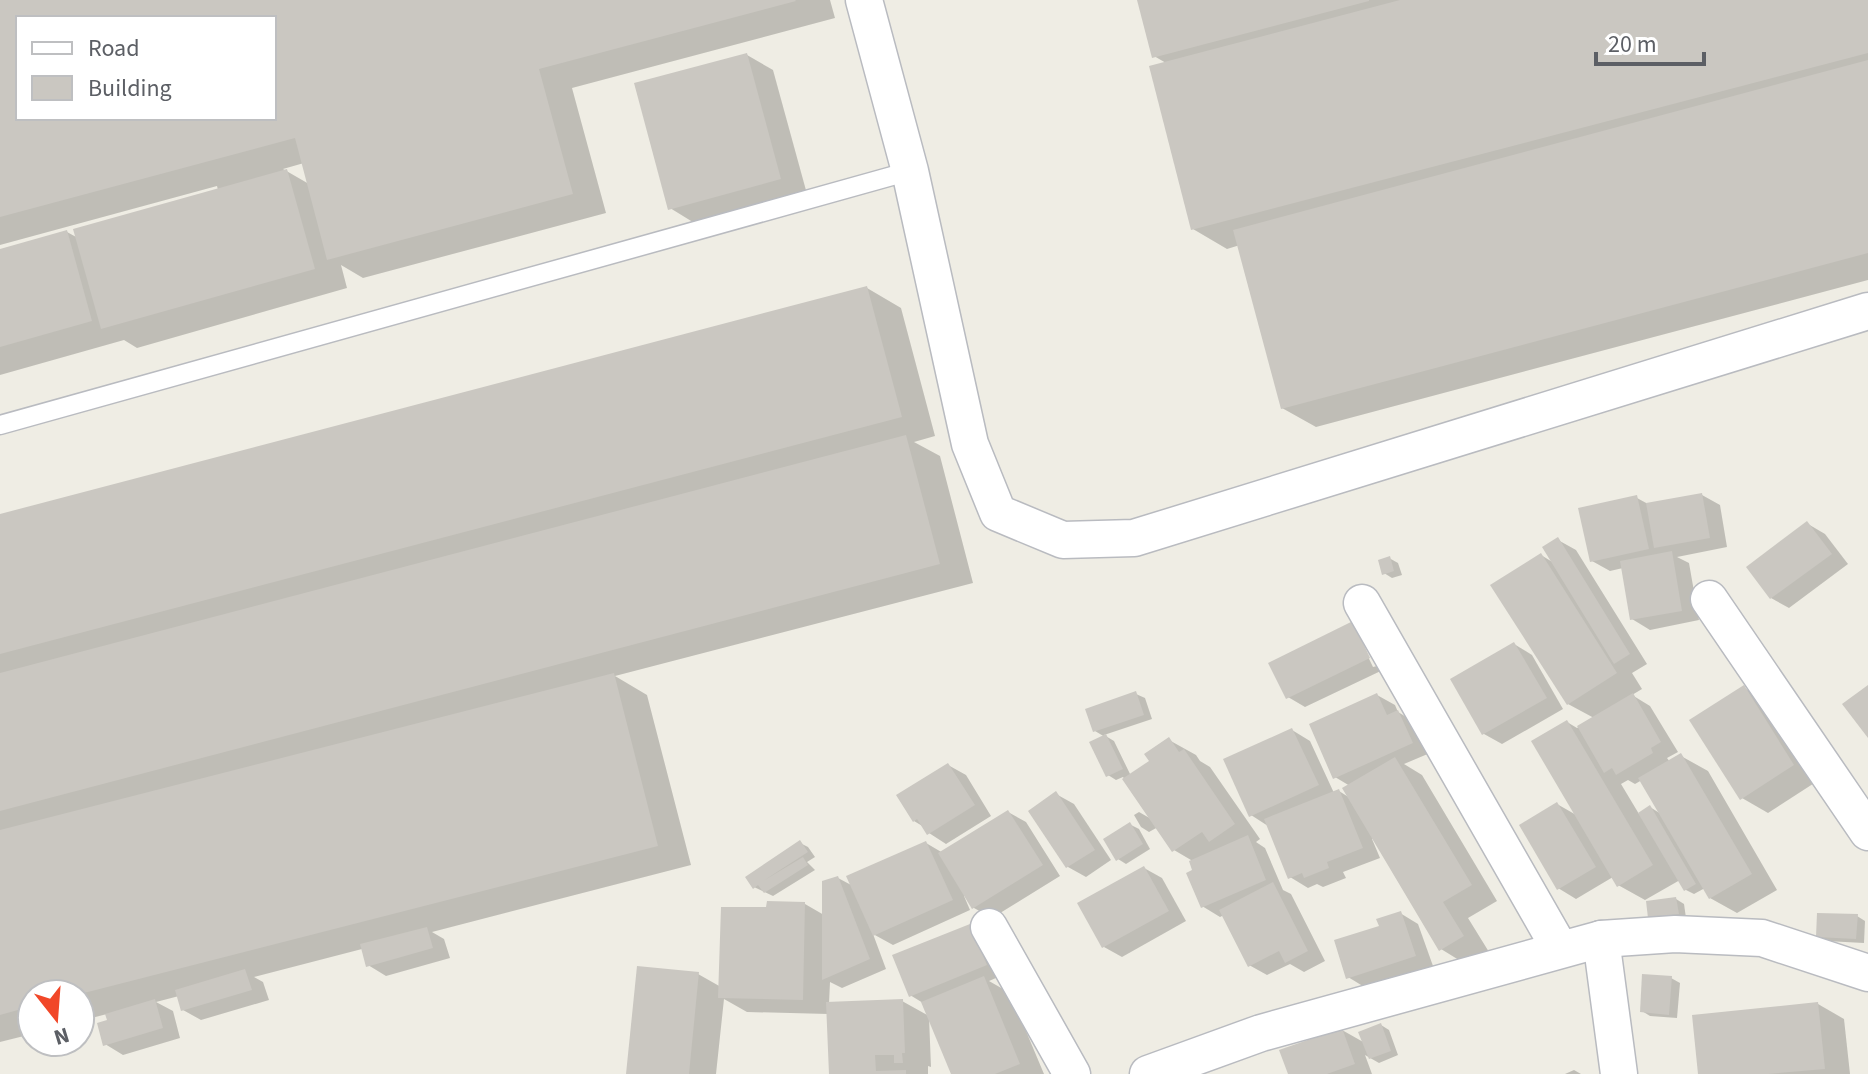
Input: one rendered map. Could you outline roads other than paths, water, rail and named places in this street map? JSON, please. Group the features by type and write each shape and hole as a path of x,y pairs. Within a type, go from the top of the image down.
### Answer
{"street":[{"path":"864,0 910,171 970,444 998,513 1063,540 1134,538 1868,311"},
{"path":"1709,599 1868,832"},
{"path":"1362,603 1560,949"},
{"path":"989,927 1072,1074"},
{"path":"1148,1074 1261,1033 1601,939 1675,934 1762,938 1868,973"},
{"path":"1601,939 1619,1074"}],"lane":[{"path":"0,425 910,171"}]}
